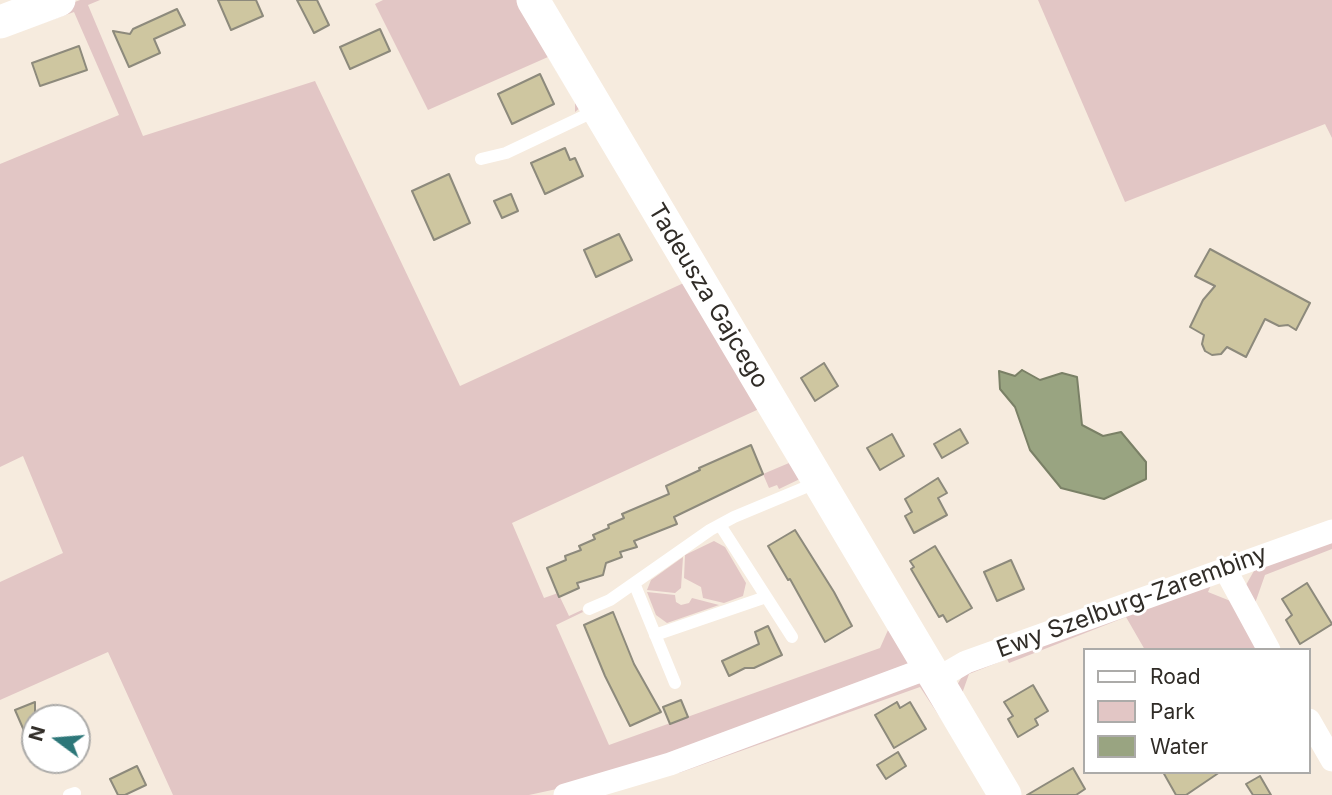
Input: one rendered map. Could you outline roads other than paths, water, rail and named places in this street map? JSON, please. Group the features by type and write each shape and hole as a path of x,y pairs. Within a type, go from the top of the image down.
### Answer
{"street":[{"path":"0,22 59,0"},
{"name":"Tadeusza Gajcego","path":"533,0 1004,795"},
{"name":"Ewy Szelburg-Zarembiny","path":"565,795 670,764 932,674 1332,531"},
{"path":"1225,569 1268,648"},
{"path":"1311,723 1332,760"}],"lane":[{"path":"481,159 506,153 598,110"},
{"path":"589,609 610,600 694,540 720,525 818,482"},
{"path":"720,525 792,637"},
{"path":"634,583 675,683"},
{"path":"655,635 766,597"}],"water":[{"path":"1022,370 1040,380 1062,373 1077,377 1082,425 1103,436 1121,432 1146,462 1146,479 1104,499 1061,488 1030,450 1015,407 1000,389 999,371 1015,376"}]}
